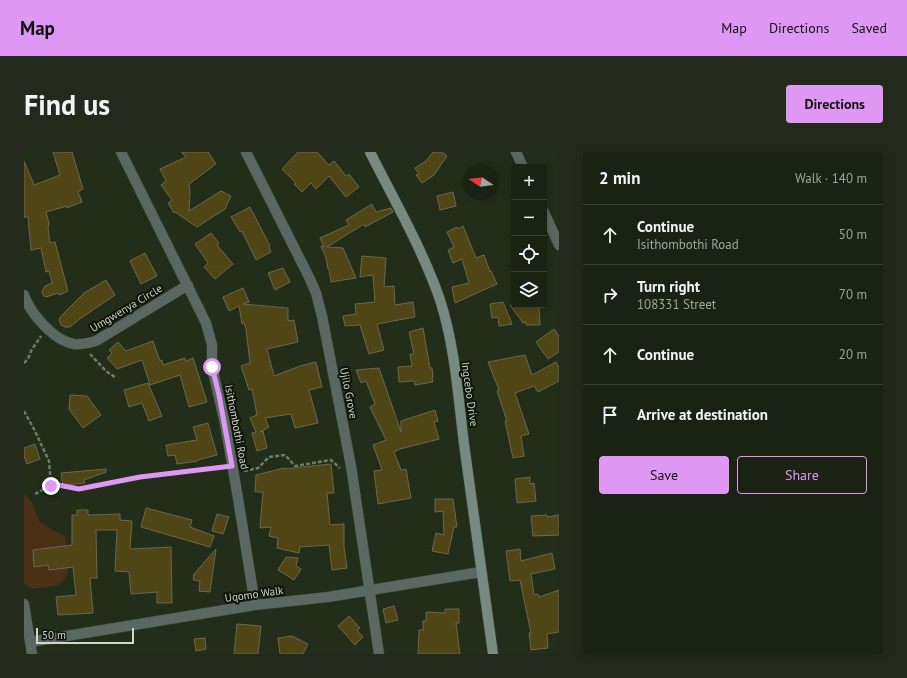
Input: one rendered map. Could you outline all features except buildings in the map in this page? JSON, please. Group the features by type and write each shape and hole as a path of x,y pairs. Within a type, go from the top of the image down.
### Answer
{"main road":[{"name":"Ingcebo Drive","path":"370,152 421,254 446,320 453,361 493,654"}],"street":[{"name":"Isithombothi Road","path":"121,152 206,322 212,345 212,367 233,470 254,605"},
{"name":"Ujilo Grove","path":"246,152 316,293 322,316 352,477 379,654"},
{"path":"516,152 522,164"},
{"path":"547,219 559,245"},
{"name":"Umgwenya Circle","path":"79,344 96,341 188,285"},
{"path":"24,295 33,312 52,332 64,340 79,344"},
{"name":"Uqomo Walk","path":"30,642 254,605 370,591 481,572"},
{"path":"24,604 32,654"}],"path":[{"path":"24,363 28,359 31,351 42,334 52,332"},
{"path":"79,344 106,371 116,378"},
{"path":"24,411 49,461 51,486"},
{"path":"35,494 53,484 79,489 140,477 258,468 269,457 285,455 295,466 331,460 352,477"}],"shaded area":[{"path":"24,493 32,503 39,521 65,536 69,568 66,578 59,585 33,589 24,584"}],"route":[{"path":"51,486 53,484 79,489 140,477 232,466 225,424 212,367"}]}
